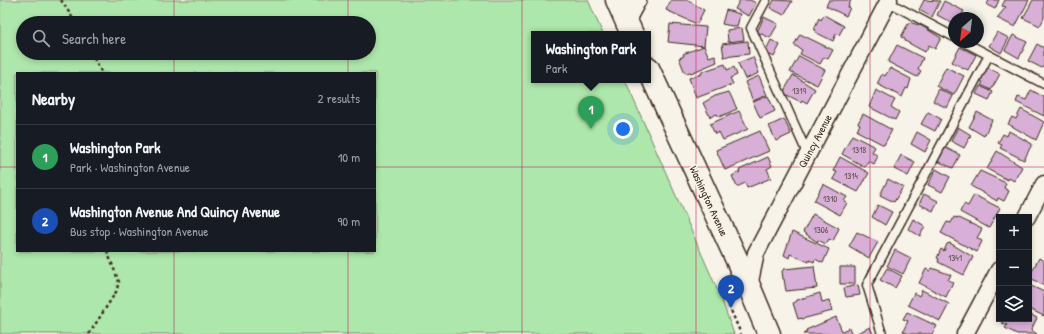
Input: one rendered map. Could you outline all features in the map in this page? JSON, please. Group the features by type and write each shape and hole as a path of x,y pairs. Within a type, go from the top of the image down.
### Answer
{"main road":[{"path":"617,0 629,28"},
{"name":"Washington Avenue","path":"651,74 749,286 769,334"}],"street":[{"path":"629,28 638,0"},
{"name":"Quincy Avenue","path":"749,286 756,253 887,1"},
{"path":"1029,214 1044,184"},
{"path":"965,334 996,276"}],"lane":[{"path":"766,0 751,28 808,155"},
{"path":"887,1 948,34"},
{"path":"976,48 1044,84"},
{"path":"882,334 867,284 989,55"}],"path":[{"path":"61,0 71,16"},
{"path":"95,60 101,72"},
{"path":"89,334 116,292 118,282 108,252"},
{"path":"741,334 727,301 749,286"}],"green space":[{"path":"0,0 588,0 602,31 531,31 531,83 626,83 721,298 734,334 0,334"}],"building":[{"path":"671,0 687,0 704,10 697,24 666,10"},
{"path":"740,0 750,0 756,3 749,16 735,9"},
{"path":"774,0 792,1 784,15 770,8"},
{"path":"829,0 851,0 848,7 850,8 846,16 826,6"},
{"path":"924,0 940,1 932,17 919,10"},
{"path":"989,0 999,0 995,9 987,5"},
{"path":"1005,0 1029,0 1015,27 997,18 1006,7 1002,6"},
{"path":"1033,0 1044,0 1044,18 1040,26 1023,18"},
{"path":"944,1 964,11 948,12 948,21 937,15"},
{"path":"726,10 740,14 737,27 722,24"},
{"path":"824,15 844,26 839,35 836,34 833,41 815,32 816,30 814,29 819,18 821,20"},
{"path":"764,17 778,24 770,38 757,32"},
{"path":"909,22 922,26 941,38 935,49 929,45 925,52 905,41 905,39 901,37"},
{"path":"670,24 706,27 704,46 668,42"},
{"path":"742,28 744,40 728,42 727,30"},
{"path":"997,32 1009,38 1001,53 989,46"},
{"path":"800,34 833,50 828,59 824,57 820,64 800,54 802,50 794,45"},
{"path":"1013,35 1027,42 1019,58 1005,50"},
{"path":"771,40 780,45 774,57 765,52"},
{"path":"748,41 749,54 724,57 722,44"},
{"path":"1037,44 1044,48 1044,65 1042,68 1028,61"},
{"path":"897,45 923,58 918,69 921,71 917,77 888,62"},
{"path":"704,46 709,57 715,55 717,62 691,73 685,73 679,58 684,56 683,54"},
{"path":"959,48 976,55 968,70 952,62"},
{"path":"799,56 825,70 817,85 790,72"},
{"path":"753,57 759,73 745,79 738,63"},
{"path":"725,64 727,70 734,67 737,75 730,78 733,84 696,98 689,78 702,74 701,72"},
{"path":"946,67 964,76 954,95 936,86"},
{"path":"987,67 1000,74 991,90 981,85 983,82 979,80"},
{"path":"890,68 911,79 908,89 906,88 902,97 877,84 882,74 885,76"},
{"path":"793,75 815,89 807,103 802,100 801,102 783,93"},
{"path":"759,76 767,95 753,101 745,82"},
{"path":"980,86 993,92 989,100 976,94"},
{"path":"939,89 953,96 947,108 933,101"},
{"path":"876,90 895,100 891,107 899,112 895,120 869,107"},
{"path":"1031,90 1044,97 1044,116 1016,102 1018,97 1026,100"},
{"path":"729,92 737,109 719,117 717,114 710,117 703,103 715,96"},
{"path":"768,96 775,111 760,118 753,102"},
{"path":"1021,109 1044,122 1036,140 1008,124 1012,117 1016,119"},
{"path":"739,111 748,129 723,140 719,132 715,134 710,124"},
{"path":"928,112 941,119 935,131 921,124"},
{"path":"977,112 992,120 984,136 969,127"},
{"path":"863,114 892,130 884,145 857,131 860,124 858,123"},
{"path":"784,119 791,134 776,141 769,126"},
{"path":"958,127 971,135 964,148 951,141"},
{"path":"760,131 769,151 725,170 716,150"},
{"path":"1009,131 1032,144 1024,160 1000,148 1002,145 998,143 1003,134 1007,136"},
{"path":"917,132 931,140 925,152 911,144"},
{"path":"852,135 875,147 872,152 878,156 874,164 868,161 865,167 842,154"},
{"path":"944,147 960,155 953,168 937,161"},
{"path":"997,151 1022,167 1014,181 1009,178 1008,180 987,169"},
{"path":"901,155 915,162 908,176 894,169"},
{"path":"768,157 772,166 767,169 771,178 747,188 745,183 737,187 732,176 740,172 739,170"},
{"path":"840,157 869,173 858,192 833,179 837,172 833,171"},
{"path":"936,169 950,177 942,192 928,185"},
{"path":"980,171 1006,183 1004,188 1009,191 1004,201 998,198 997,201 971,186"},
{"path":"888,179 903,187 894,202 880,195"},
{"path":"823,184 847,197 844,201 847,203 840,215 814,201"},
{"path":"924,194 938,201 933,211 919,204"},
{"path":"974,195 1000,208 989,228 960,212 964,204 968,206"},
{"path":"878,205 892,212 885,225 872,217"},
{"path":"813,214 839,228 833,241 829,239 826,244 818,240 817,242 803,232"},
{"path":"954,217 982,229 977,238 982,241 977,252 941,233 947,222 951,223"},
{"path":"913,219 925,226 920,236 908,229"},
{"path":"792,232 829,249 823,263 815,259 814,262 809,260 809,262 790,254 789,258 784,255"},
{"path":"857,232 878,242 869,258 849,246"},
{"path":"950,243 973,257 964,275 938,262 939,259 937,258 941,249 944,251 947,244"},
{"path":"895,250 911,258 903,274 887,266"},
{"path":"1039,258 1044,261 1044,286 1032,279 1032,271"},
{"path":"814,266 817,288 786,291 782,271 784,269"},
{"path":"840,267 855,267 855,284 840,284"},
{"path":"887,268 902,276 895,288 880,280"},
{"path":"932,268 951,275 948,280 953,282 946,297 919,283 926,269 930,271"},
{"path":"858,285 860,295 846,297 844,288"},
{"path":"1032,286 1044,292 1044,316 1032,310"},
{"path":"922,290 949,304 940,321 908,305 914,293 919,296"},
{"path":"820,293 822,302 829,300 832,311 798,319 793,303 797,300"},
{"path":"907,312 937,326 932,334 909,334 903,331 908,321 903,319"},
{"path":"1032,316 1037,318 1031,330 1037,334 1017,334 1005,328 1007,325 1002,323 1032,322"},
{"path":"836,317 842,331 849,328 852,334 803,334 807,332 806,330"},
{"path":"870,327 873,334 855,334"}],"place":[{"name":"Washington Park","path":"591,129"},
{"name":"Washington Avenue And Quincy Avenue","path":"731,308"}]}
